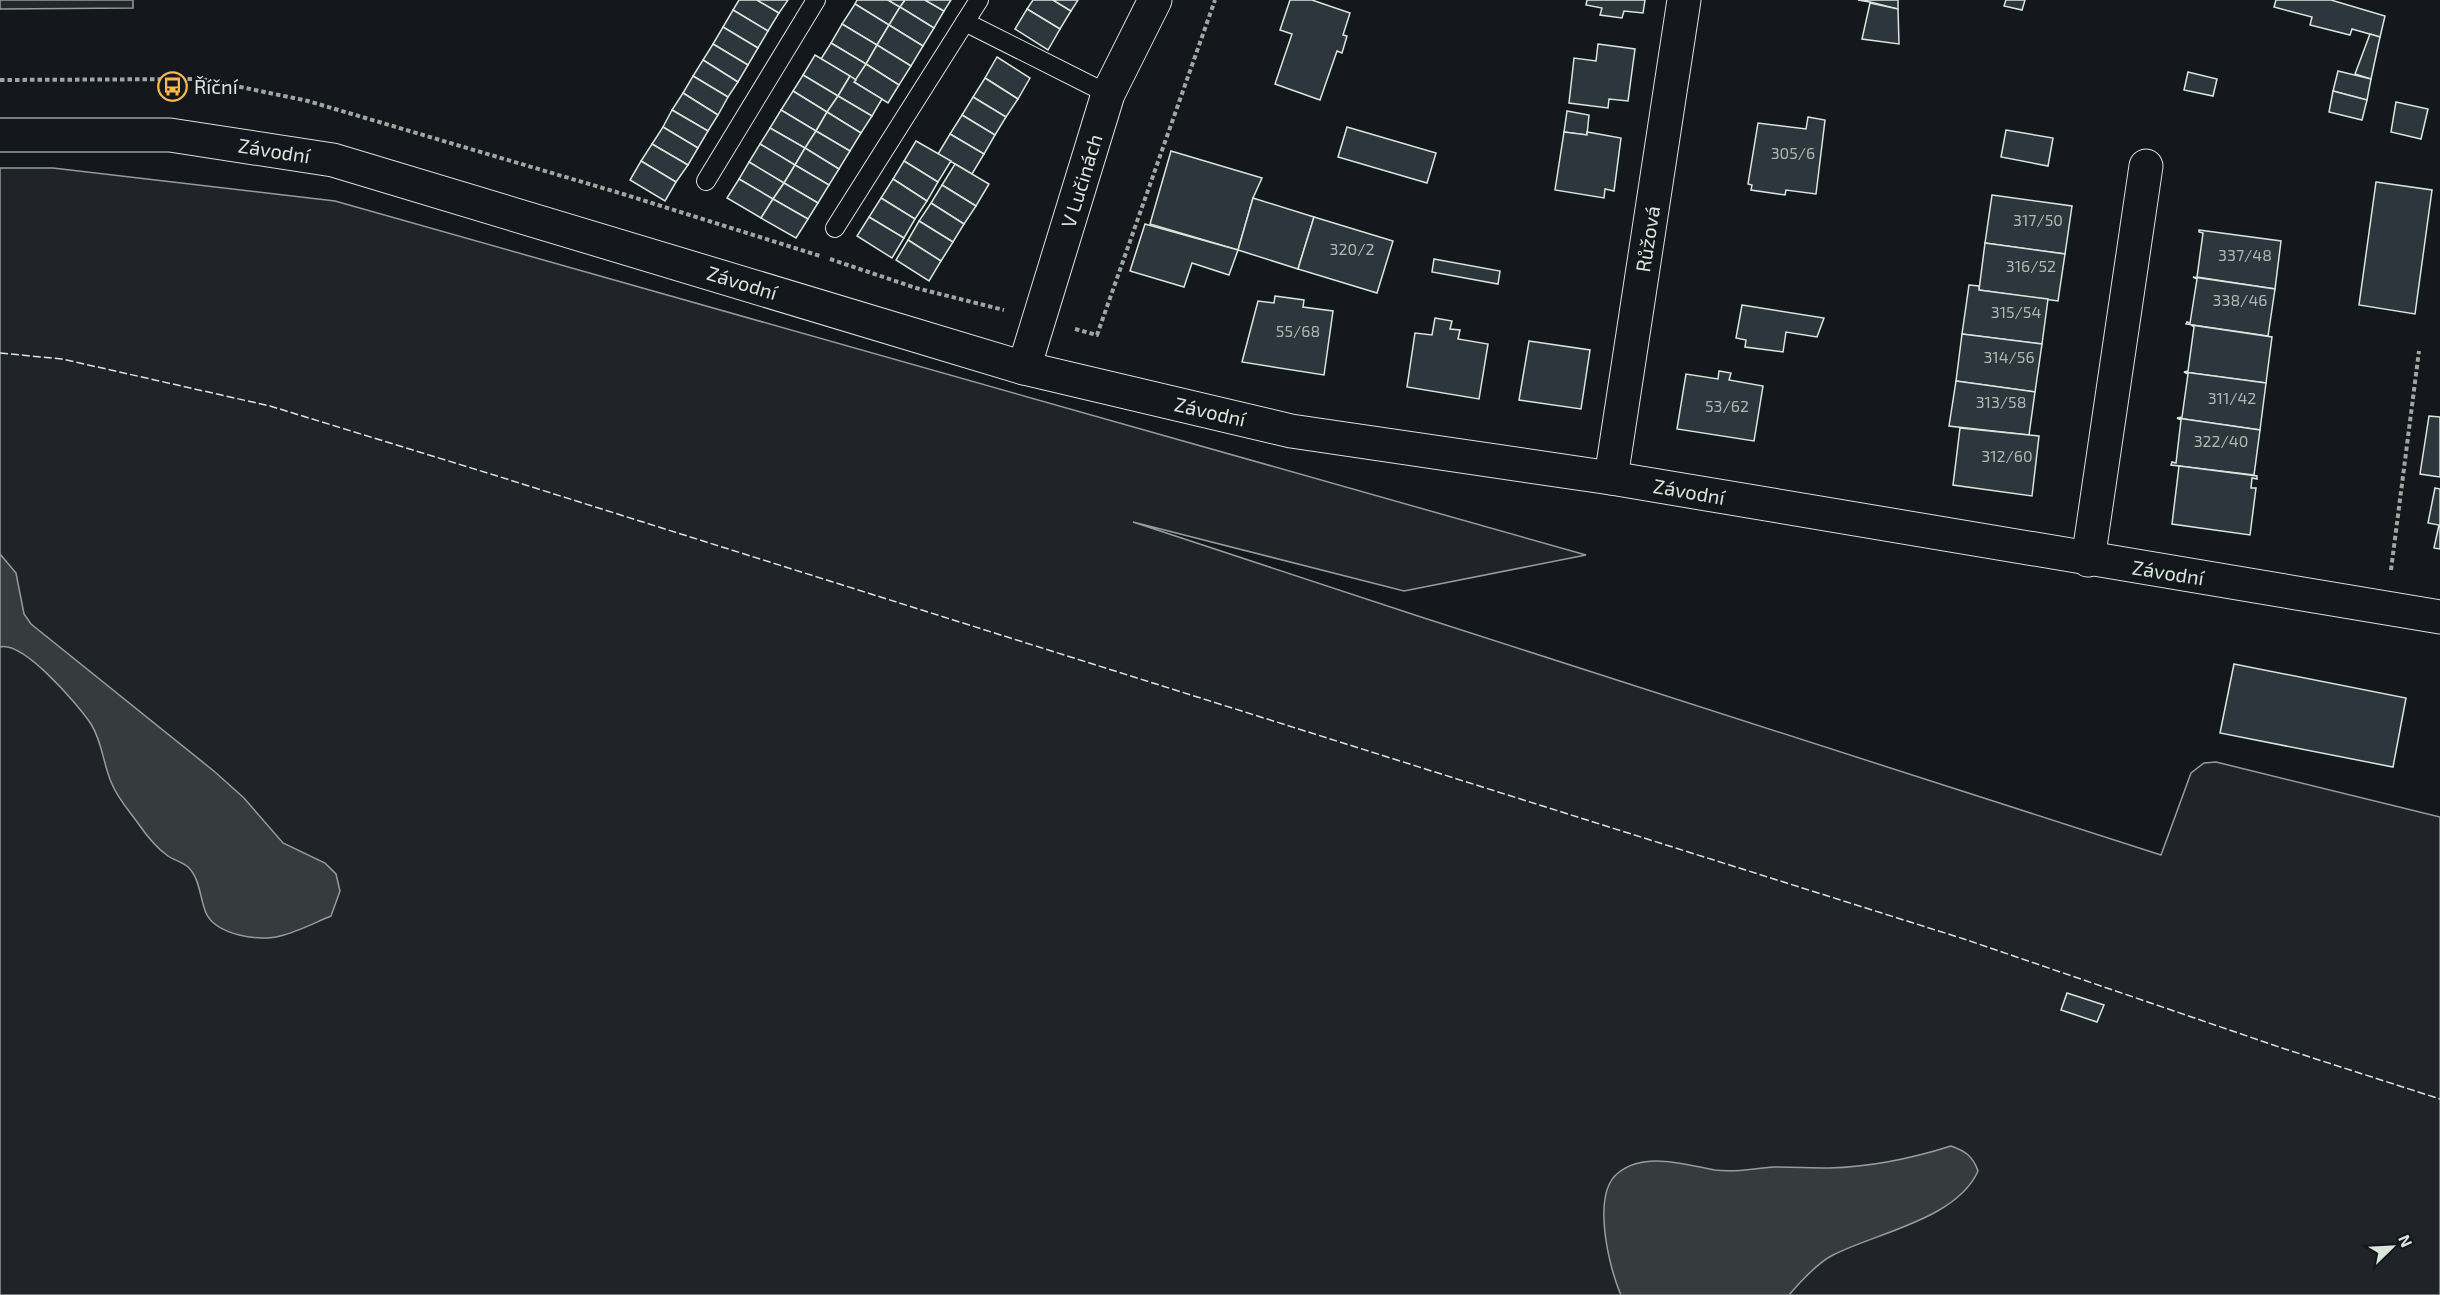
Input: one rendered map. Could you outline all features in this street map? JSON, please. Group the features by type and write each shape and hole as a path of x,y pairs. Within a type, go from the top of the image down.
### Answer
{"street":[{"name":"V Lučinách","path":"1024,368 1108,94 1155,0"},
{"name":"Růžová","path":"1611,478 1684,0"},
{"name":"Závodní","path":"0,135 170,135 333,160 1024,368 1291,431 1611,478 2088,560 2440,617"},
{"path":"2088,560 2146,166"}],"lane":[{"path":"706,181 816,0"},
{"path":"835,228 979,0"},
{"path":"965,22 1108,94"}],"path":[{"path":"2387,608 2419,351"}],"shaded area":[{"path":"0,0 133,0 133,8 0,9"},
{"path":"0,168 53,168 335,201 1586,555 1404,591 1133,522 2161,855 2191,773 2204,763 2216,762 2440,817 2440,1295 0,1295"},
{"path":"0,554 16,573 24,614 31,624 215,772 244,798 283,843 325,863 336,874 340,891 331,916 299,930 271,938 239,935 211,921 192,872 186,865 168,856 157,846 118,795 109,777 101,746 91,724 63,690 36,664 23,654 10,648 0,647"},
{"path":"1951,1146 1968,1155 1974,1161 1978,1171 1968,1187 1953,1201 1914,1223 1827,1258 1815,1267 1789,1295 1621,1295 1612,1268 1605,1232 1605,1197 1610,1183 1618,1173 1629,1166 1665,1161 1723,1171 1774,1167 1829,1168 1891,1161"}],"building":[{"path":"739,0 757,0 779,13 768,31 733,10"},
{"path":"757,0 788,0 779,13"},
{"path":"857,0 888,0 900,7 889,25 855,4"},
{"path":"888,0 905,0 900,7"},
{"path":"905,0 925,0 944,11 934,28 900,7"},
{"path":"925,0 951,0 944,11"},
{"path":"1033,0 1053,0 1071,11 1060,29 1027,9"},
{"path":"1053,0 1078,0 1071,11"},
{"path":"1290,0 1312,0 1350,13 1343,35 1347,36 1342,53 1337,51 1320,100 1275,84 1292,34 1280,30"},
{"path":"1587,0 1645,0 1643,13 1624,11 1622,18 1600,15 1602,8 1586,5"},
{"path":"1858,0 1898,0 1898,9 1870,2"},
{"path":"2006,0 2025,0 2022,10 2004,6"},
{"path":"2276,0 2331,0 2385,16 2380,37 2352,29 2350,35 2310,25 2312,17 2274,7"},
{"path":"1870,3 1898,9 1899,44 1862,39"},
{"path":"855,4 889,25 877,45 842,24"},
{"path":"900,7 934,28 923,46 889,25"},
{"path":"1027,9 1060,29 1048,50 1015,29"},
{"path":"733,10 768,31 758,48 723,27"},
{"path":"842,24 877,45 866,64 831,43"},
{"path":"889,25 923,46 911,66 877,45"},
{"path":"723,27 758,48 748,65 713,44"},
{"path":"2370,34 2380,37 2371,79 2355,74"},
{"path":"831,43 866,64 856,80 821,59"},
{"path":"713,44 748,65 738,82 703,60"},
{"path":"1598,44 1635,49 1628,101 1609,99 1608,108 1569,103 1574,58 1596,61"},
{"path":"877,45 911,66 899,85 866,64"},
{"path":"815,55 850,76 838,96 803,75"},
{"path":"997,57 1030,78 1018,99 985,78"},
{"path":"703,60 738,82 728,97 693,76"},
{"path":"866,64 899,85 888,103 854,82"},
{"path":"2338,71 2371,79 2367,100 2333,91"},
{"path":"2188,72 2217,79 2213,96 2184,90"},
{"path":"803,75 838,96 827,112 793,91"},
{"path":"693,76 728,97 718,115 683,93"},
{"path":"850,76 856,80 854,82 882,99 872,116 838,96"},
{"path":"985,78 1018,99 1006,117 973,97"},
{"path":"793,91 827,112 816,131 781,110"},
{"path":"2333,91 2367,100 2362,120 2329,112"},
{"path":"683,93 718,115 708,131 672,110"},
{"path":"838,96 872,116 861,133 827,112"},
{"path":"973,97 1006,117 995,135 962,115"},
{"path":"2396,102 2428,109 2421,139 2391,132"},
{"path":"672,110 708,131 698,148 663,127"},
{"path":"781,110 816,131 805,148 770,128"},
{"path":"1567,111 1589,115 1587,135 1564,132"},
{"path":"827,112 861,133 850,151 816,131"},
{"path":"962,115 995,135 984,154 950,134"},
{"path":"1808,117 1825,120 1816,194 1786,190 1785,195 1751,190 1752,185 1748,184 1758,123 1806,129"},
{"path":"663,127 698,148 688,165 652,144"},
{"path":"1347,127 1436,153 1427,183 1338,157"},
{"path":"770,128 805,148 795,165 760,144"},
{"path":"2006,130 2053,138 2048,166 2001,157"},
{"path":"816,131 850,151 839,169 805,148"},
{"path":"1564,132 1587,135 1587,132 1621,138 1614,191 1605,189 1604,198 1555,190"},
{"path":"950,134 984,154 972,174 938,154"},
{"path":"916,141 951,161 938,182 904,161"},
{"path":"652,144 688,165 676,182 641,161"},
{"path":"760,144 795,165 784,183 749,162"},
{"path":"805,148 839,169 829,185 795,165"},
{"path":"1171,151 1262,178 1253,198 1238,250 1150,224"},
{"path":"641,161 676,182 665,201 630,180"},
{"path":"904,161 938,182 927,201 893,179"},
{"path":"749,162 784,183 773,199 739,179"},
{"path":"955,164 989,184 976,206 942,185"},
{"path":"795,165 829,185 818,203 784,183"},
{"path":"739,179 773,199 761,218 727,198"},
{"path":"893,179 927,201 915,219 881,198"},
{"path":"2376,182 2432,190 2415,314 2359,305"},
{"path":"784,183 818,203 808,219 773,199"},
{"path":"942,185 976,206 964,224 931,203"},
{"path":"1992,195 2072,206 2065,254 1985,243"},
{"path":"881,198 915,219 904,238 869,217"},
{"path":"1253,198 1314,217 1298,269 1238,250"},
{"path":"773,199 808,219 796,238 761,218"},
{"path":"931,203 964,224 953,242 919,221"},
{"path":"869,217 904,238 892,258 857,236"},
{"path":"1314,217 1393,241 1377,293 1298,269"},
{"path":"919,221 953,242 941,261 908,240"},
{"path":"1145,224 1238,250 1229,275 1192,263 1184,287 1130,271"},
{"path":"2199,230 2281,241 2275,289 2197,277 2203,233"},
{"path":"908,240 941,261 929,281 896,260"},
{"path":"1985,243 2065,254 2058,301 1979,290"},
{"path":"1434,259 1500,271 1498,284 1432,272"},
{"path":"2193,277 2275,289 2268,336 2186,324 2190,323 2197,279"},
{"path":"1969,285 1979,286 1979,290 2048,299 2042,344 1962,334"},
{"path":"1275,296 1304,300 1303,307 1333,311 1324,375 1242,362 1258,301 1274,303"},
{"path":"1742,305 1824,318 1817,337 1786,332 1783,352 1745,347 1746,340 1736,338"},
{"path":"1435,318 1452,321 1450,329 1460,330 1458,339 1488,344 1479,399 1407,387 1415,333 1432,335"},
{"path":"2191,325 2272,337 2266,383 2184,372 2188,371 2194,327"},
{"path":"1962,334 2042,344 2035,392 1956,381"},
{"path":"1529,341 1590,350 1581,409 1519,400"},
{"path":"1719,371 1731,373 1729,380 1763,386 1754,441 1677,429 1686,374 1718,379"},
{"path":"2184,372 2266,383 2260,430 2177,418 2182,417 2188,374"},
{"path":"1956,381 2035,392 2029,435 1949,426"},
{"path":"2429,416 2440,417 2440,477 2420,474"},
{"path":"2177,418 2260,430 2254,475 2171,465 2172,462 2176,463 2181,420"},
{"path":"1960,428 2039,436 2032,496 1953,485"},
{"path":"2179,466 2257,476 2257,479 2252,478 2251,488 2256,488 2250,535 2172,524"},
{"path":"2435,488 2440,489 2440,549 2434,548 2439,525 2428,523"},
{"path":"2234,664 2406,698 2393,767 2220,733"},
{"path":"2067,993 2104,1005 2097,1022 2061,1010"}],"fence":[{"path":"0,353 62,359 270,406 1964,939 2282,1048 2440,1099"}],"place":[{"name":"Říční","path":"173,87"}]}
